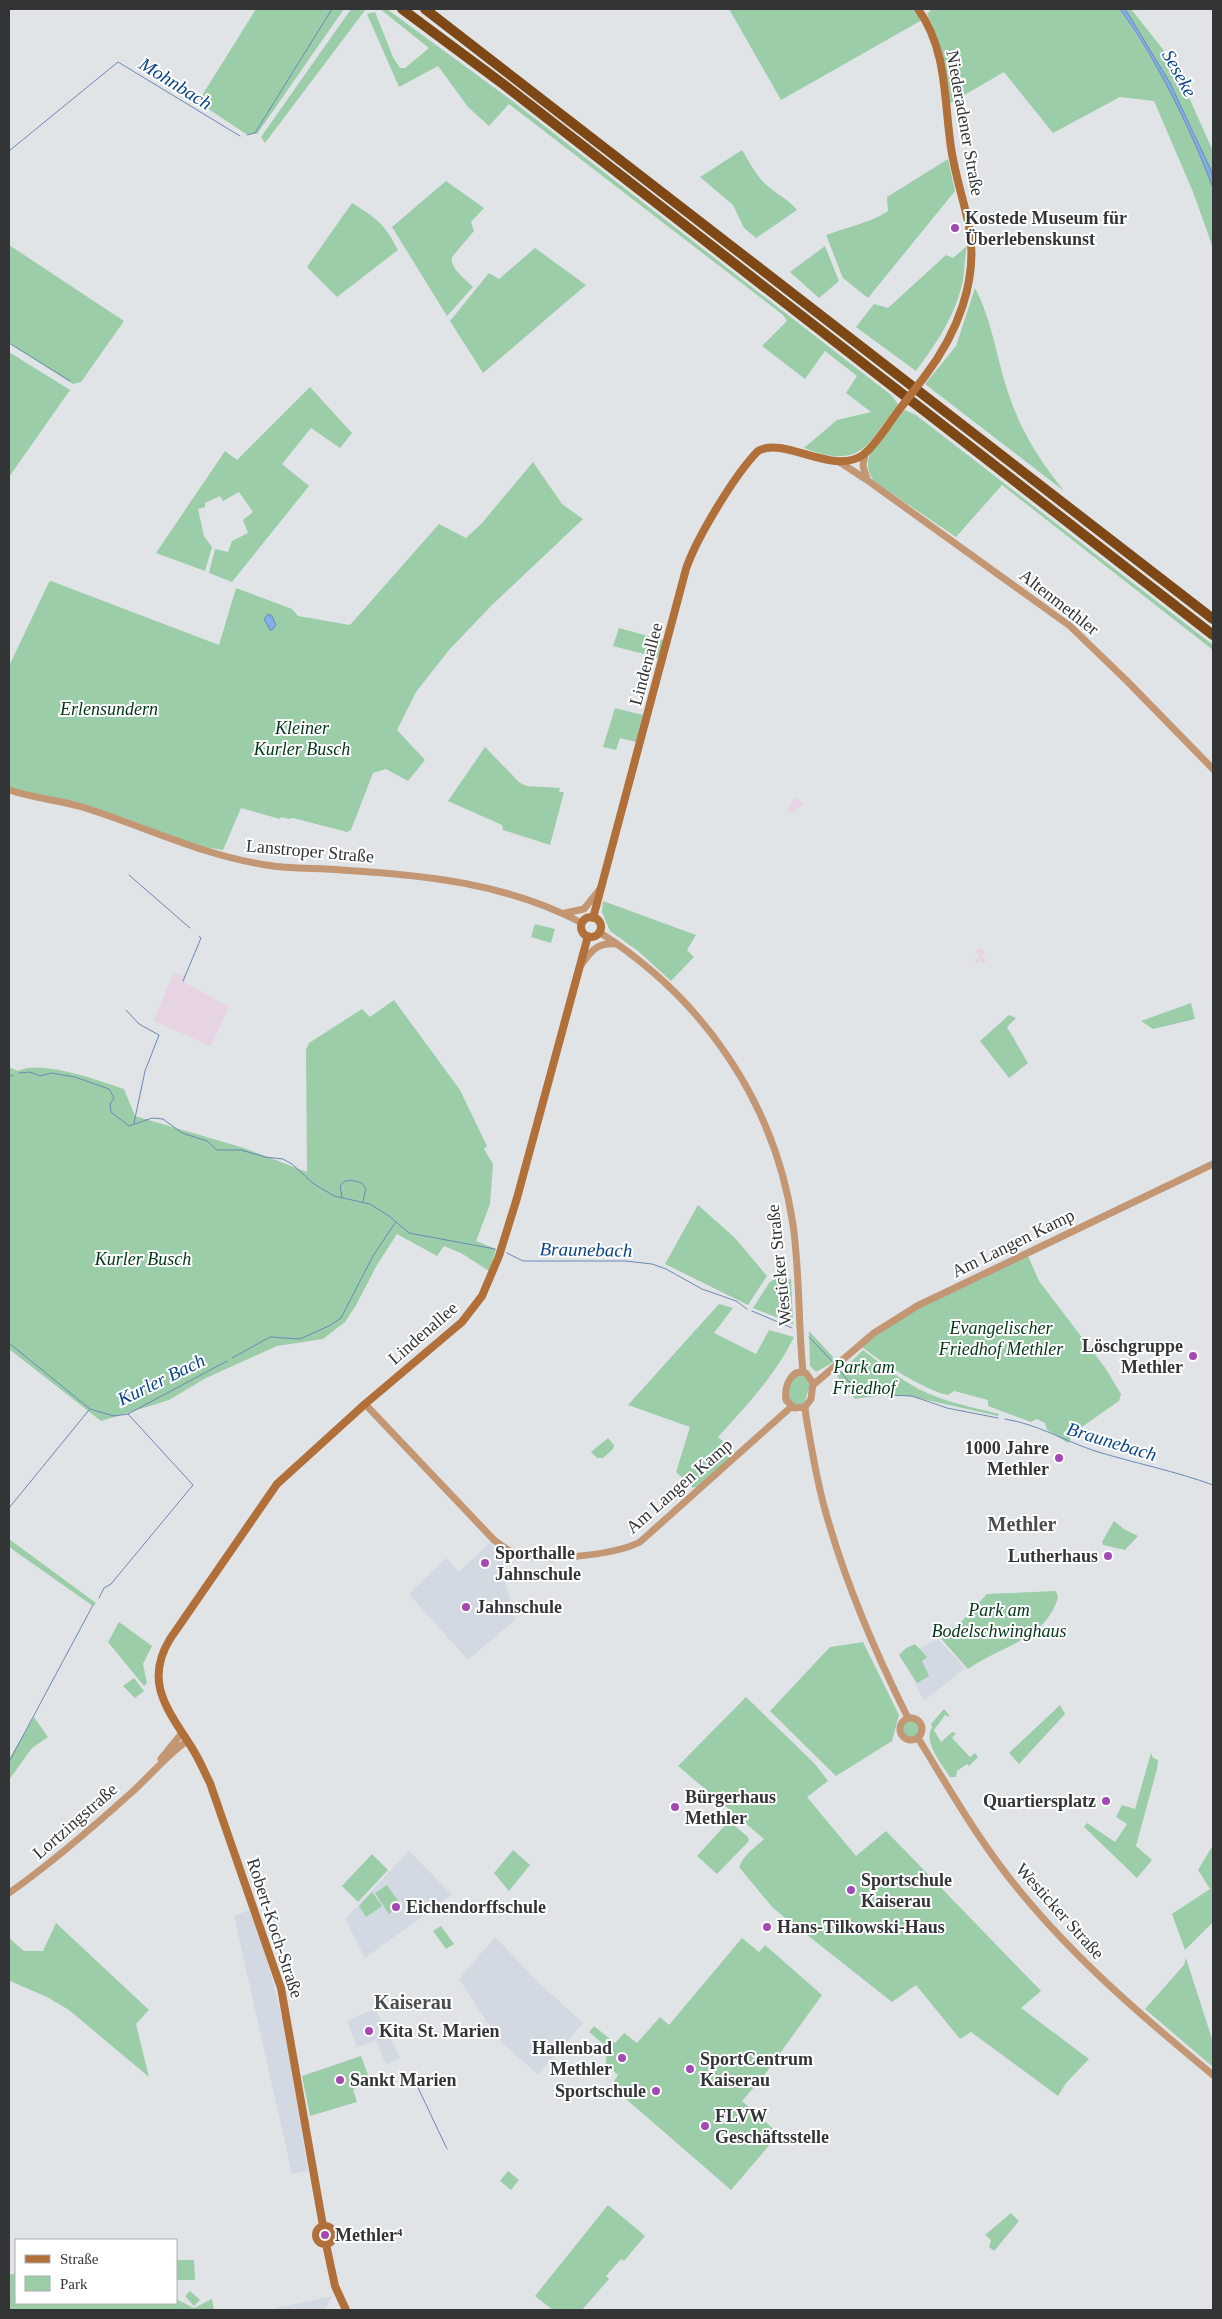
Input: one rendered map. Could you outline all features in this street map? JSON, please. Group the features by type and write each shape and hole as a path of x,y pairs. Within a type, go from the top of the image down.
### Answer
{"highway":[{"path":"402,9 534,108 1213,635"},
{"path":"425,9 1213,619"}],"main road":[{"name":"Niederadener Straße","path":"865,453 948,344 962,307 969,280 970,241 950,147 946,99 939,54 930,28 918,9"},
{"name":"Lindenallee","path":"593,918 690,558 709,522 750,459 758,451 766,448 838,461"},
{"path":"838,461 851,460 865,453"},
{"path":"586,918 593,918 600,923 599,932 594,936 588,936 581,929 582,923 586,918"},
{"name":"Lindenallee","path":"162,1654 194,1602 277,1484 364,1404 462,1322 486,1290 517,1198 588,936"},
{"name":"Robert-Koch-Straße","path":"162,1654 159,1666 159,1688 168,1710 201,1764 220,1808 281,1988 323,2226"},
{"path":"323,2226 329,2227 334,2234 333,2239 326,2244 319,2241 316,2237 317,2231 323,2226"},
{"path":"326,2244 340,2299 346,2310"}],"street":[{"path":"865,453 863,466 867,480"},
{"name":"Altenmethler","path":"838,461 1070,626 1213,769"},
{"name":"Lanstroper Straße","path":"9,790 83,808 192,847 236,859 266,865 455,880 513,894 563,912 582,923"},
{"name":"Lindenallee","path":"563,912 577,912 584,909 600,889"},
{"name":"Westicker Straße","path":"599,932 654,972 703,1022 726,1051 761,1115 775,1149 793,1226 803,1372"},
{"path":"580,967 598,946 608,943 618,945"},
{"name":"Am Langen Kamp","path":"814,1385 874,1333 917,1306 1213,1164"},
{"path":"803,1372 810,1376 814,1385 811,1398 805,1407 797,1409 791,1407 785,1396 789,1381 795,1374 803,1372"},
{"name":"Am Langen Kamp","path":"364,1404 498,1543 514,1553 552,1558 620,1550 640,1542 791,1407"},
{"path":"805,1407 818,1483 843,1569 866,1631 908,1718"},
{"path":"908,1718 914,1718 922,1725 923,1732 918,1738 908,1740 901,1734 901,1724 908,1718"},
{"name":"Lortzingstraße","path":"157,1766 171,1745 182,1733"},
{"name":"Westicker Straße","path":"918,1738 990,1852 1048,1924 1081,1959 1137,2011 1213,2075"},
{"name":"Lortzingstraße","path":"9,1893 40,1871 86,1832 134,1790 157,1766 187,1741"}],"shaded area":[{"path":"797,797 804,804 792,813 787,811 793,800"},
{"path":"980,948 985,953 982,955 986,961 983,964 980,960 976,963 974,960 979,957 976,951"},
{"path":"174,973 186,977 184,982 229,1007 211,1046 153,1021"},
{"name":"Jahnschule","path":"490,1542 503,1558 505,1580 515,1620 468,1660 409,1594 446,1558 459,1572"},
{"path":"938,1639 965,1668 924,1701 902,1657"},
{"name":"Eichendorffschule","path":"409,1851 452,1895 365,1958 345,1919"},
{"path":"249,1910 266,1956 283,2022 308,2171 292,2174 234,1916"},
{"path":"495,1937 538,1982 583,2023 538,2075 498,2039 459,1979"},
{"name":"Kita St. Marien","path":"375,2008 400,2058 386,2065 376,2041 357,2047 347,2021"},
{"path":"332,2296 325,2310 277,2310 277,2308"}],"green space":[{"path":"256,9 344,9 257,134 246,134 198,102"},
{"path":"351,9 366,9 265,143 261,137"},
{"path":"380,9 387,9 511,100 891,395 898,404 870,442 861,450 851,455 823,454 804,448 837,420 871,412 846,393 857,376 825,351 805,379 762,346 787,321 783,315 509,104 489,126 468,107 438,66 399,87 367,14 375,12 393,57 400,68 405,68 429,48"},
{"path":"729,9 913,9 922,20 781,100"},
{"path":"932,9 1120,9 1165,80 1183,115 1213,187 1213,248 1193,192 1154,101 1120,97 1053,133 1004,72 949,104 943,57 937,36 927,14"},
{"path":"1124,9 1131,9 1173,62 1213,151 1213,178 1194,132"},
{"path":"742,150 761,180 791,203 797,210 756,238 744,228 733,205 700,177"},
{"path":"948,159 955,191 868,298 843,278 826,235 882,215 888,211 887,197"},
{"path":"446,181 484,208 471,222 474,231 452,257 453,265 473,287 447,316 392,227"},
{"path":"352,203 368,213 384,227 398,250 337,297 307,267"},
{"path":"9,245 124,321 81,382 73,384 9,343"},
{"path":"825,246 839,281 819,298 790,272"},
{"path":"967,246 959,297 937,341 916,371 856,327 874,304 888,308 946,255 953,258"},
{"path":"535,248 586,285 483,373 450,321 489,273 499,279"},
{"path":"975,288 991,328 1006,384 1020,423 1033,447 1064,491 925,384 956,346"},
{"path":"9,352 70,390 9,477"},
{"path":"310,387 352,433 340,448 311,428 282,464 309,486 232,582 209,573 215,549 228,552 232,541 248,533 243,520 253,512 239,492 223,501 220,496 205,503 205,507 198,509 204,536 212,547 205,571 156,553 225,451 237,460"},
{"path":"905,410 916,415 1213,645 1213,650 1002,485 956,537 875,482 869,473 870,453 882,435"},
{"name":"Kleiner Kurler Busch","path":"533,462 562,504 583,519 491,606 449,650 416,692 397,730 425,760 408,781 386,769 373,773 351,830 347,832 293,818 281,817 280,819 241,808 223,850 198,846 125,818 9,788 9,666 49,582 51,581 219,645 236,588 292,609 298,616 350,625 439,524 466,538 482,523"},
{"path":"619,628 663,640 659,658 613,646"},
{"path":"615,708 643,715 636,742 620,738 616,750 603,747"},
{"path":"485,747 520,783 527,786 560,788 559,792 564,792 550,845 503,830 502,825 448,801"},
{"path":"603,901 696,935 687,950 694,957 671,981 638,951 610,931 602,912"},
{"path":"535,924 555,929 551,943 531,937"},
{"name":"Kurler Busch","path":"394,1000 460,1090 487,1146 484,1149 493,1164 490,1204 476,1241 496,1249 489,1271 461,1253 444,1246 437,1256 397,1234 345,1322 323,1339 277,1346 206,1378 169,1400 101,1421 9,1349 9,1067 18,1071 28,1068 41,1068 71,1072 124,1089 135,1116 244,1148 307,1172 306,1050 309,1043 362,1009 370,1017"},
{"path":"1191,1003 1195,1019 1153,1029 1141,1021"},
{"path":"1009,1015 1016,1018 1007,1027 1028,1063 1009,1078 980,1041"},
{"path":"698,1205 735,1238 767,1276 748,1305 665,1264"},
{"name":"Evangelischer Friedhof Methler","path":"1028,1256 1039,1281 1106,1369 1121,1394 1119,1401 1076,1431 1068,1443 1047,1430 1045,1423 1037,1419 1031,1422 988,1406 988,1400 954,1391 948,1395 928,1388 892,1368 862,1347 900,1319 921,1307"},
{"path":"775,1278 791,1279 793,1324 753,1308 769,1283"},
{"path":"719,1304 733,1308 714,1333 756,1354 769,1330 794,1337 769,1378 718,1437 736,1453 701,1485 693,1488 676,1472 690,1427 628,1405"},
{"path":"809,1331 833,1357 832,1363 816,1372 810,1366"},
{"name":"Park am Friedhof","path":"863,1350 890,1371 917,1388 951,1402 999,1414 998,1416 909,1396 875,1396 855,1399 837,1376"},
{"path":"798,1375 805,1376 810,1385 804,1404 793,1406 788,1396 791,1382"},
{"path":"608,1438 614,1445 613,1449 603,1458 597,1458 591,1452"},
{"path":"1114,1521 1138,1536 1125,1550 1103,1545 1102,1542"},
{"path":"9,1539 96,1603 93,1606 9,1547"},
{"name":"Park am Bodelschwinghaus","path":"1056,1591 1058,1598 1052,1612 1043,1624 1021,1641 968,1669 937,1634 959,1624 987,1594"},
{"path":"119,1622 152,1646 143,1664 147,1683 144,1686 108,1642"},
{"path":"863,1642 899,1715 892,1741 836,1776 770,1711 830,1647"},
{"path":"915,1644 927,1657 922,1661 929,1676 917,1683 899,1655 906,1648"},
{"path":"134,1678 144,1691 135,1698 123,1686"},
{"name":"Sportschule Kaiserau","path":"746,1697 815,1764 828,1781 807,1797 856,1856 886,1831 1041,1991 1021,2008 1089,2059 1066,2083 1058,2096 971,2032 960,2039 916,1985 892,2002 773,1908 739,1867 747,1855 764,1839 678,1766"},
{"path":"1060,1705 1065,1714 1019,1764 1009,1753"},
{"path":"944,1709 949,1717 945,1715 934,1730 941,1742 952,1732 956,1733 952,1738 970,1757 975,1753 978,1757 969,1766 967,1764 957,1771 956,1777 950,1777 935,1753 930,1740 931,1724"},
{"path":"34,1717 48,1737 32,1748 9,1780 9,1759"},
{"path":"912,1720 918,1723 921,1729 918,1735 912,1738 906,1735 903,1729 906,1723"},
{"path":"1151,1753 1153,1758 1158,1760 1157,1769 1136,1846 1152,1860 1137,1878 1084,1827 1087,1823 1115,1842 1127,1824 1116,1817 1122,1805 1135,1809"},
{"path":"729,1821 748,1837 749,1841 717,1874 697,1856"},
{"path":"1213,1845 1213,1922 1185,1950 1172,1914 1210,1889 1198,1870"},
{"path":"513,1850 530,1865 509,1891 494,1873"},
{"path":"372,1854 388,1870 358,1902 342,1886"},
{"path":"387,1885 401,1905 389,1914 375,1893"},
{"path":"372,1892 382,1906 366,1917 359,1906"},
{"path":"56,1923 149,2010 136,2024 149,2077 69,2010 47,1997 10,1981 9,1983 9,1938 24,1951 43,1951"},
{"path":"441,1926 454,1944 446,1949 433,1931"},
{"name":"SportCentrum Kaiserau","path":"742,1938 759,1952 765,1945 822,1995 763,2077 742,2101 779,2134 731,2190 611,2086 618,2075 606,2064 607,2047 589,2032 594,2026 615,2043 624,2033 637,2043 660,2017 669,2025"},
{"path":"1186,1958 1213,2042 1213,2067 1145,2009 1184,1965"},
{"path":"361,2056 371,2083 353,2089 357,2102 310,2116 302,2076"},
{"path":"508,2171 519,2180 511,2190 500,2181"},
{"path":"608,2205 645,2236 624,2261 621,2259 606,2276 609,2279 582,2310 553,2310 535,2296"},
{"path":"1011,2213 1019,2221 994,2251 989,2247 991,2240 985,2235"},
{"path":"178,2260 194,2260 195,2280 178,2280"},
{"path":"15,2273 15,2304 178,2304 178,2300 194,2308 212,2299 214,2310 9,2310 9,2275"},
{"path":"190,2291 200,2300 194,2306 185,2296"}],"water":[{"path":"1120,9 1124,9 1127,12 1170,83 1210,168 1213,188 1194,141 1172,96 1148,51"},
{"path":"268,614 272,616 276,625 272,630 270,630 264,619"}],"waterway":[{"name":"Mohnbach","path":"247,135 255,133 332,9"},
{"name":"Mohnbach","path":"9,151 118,62 240,136"},
{"path":"9,343 70,381"},
{"path":"129,875 190,928"},
{"path":"183,981 201,938 199,936"},
{"path":"126,1010 139,1024 159,1035 145,1071 134,1123"},
{"name":"Braunebach","path":"19,1073 30,1072 40,1076 51,1073 75,1077 109,1089 114,1098 110,1104 111,1112 129,1126 152,1118 163,1119 182,1133 207,1141 217,1150 241,1150 265,1157 283,1159 292,1164 314,1184 334,1196 370,1204 389,1216 409,1233 495,1249"},
{"name":"Braunebach","path":"9,1077 13,1075"},
{"path":"342,1197 340,1186 342,1183 353,1181 362,1183 366,1189 363,1201"},
{"name":"Kurler Bach","path":"232,1358 270,1337 300,1339 331,1325 341,1318 373,1256 395,1223"},
{"name":"Braunebach","path":"507,1253 523,1261 626,1261 652,1264 666,1269 702,1289 736,1301 747,1309"},
{"name":"Braunebach","path":"752,1311 792,1328"},
{"name":"Braunebach","path":"809,1337 833,1362"},
{"name":"Kurler Bach","path":"9,1343 90,1409 114,1416 128,1414 227,1361"},
{"name":"Braunebach","path":"840,1371 859,1394 912,1396 947,1408 998,1418"},
{"path":"9,1508 89,1410"},
{"path":"99,1598 104,1588 111,1584 193,1485 128,1414"},
{"name":"Braunebach","path":"1005,1419 1040,1429 1095,1451 1184,1475 1213,1485"},
{"path":"9,1762 93,1605"},
{"path":"414,2079 447,2149"}],"place":[{"name":"Kostede Museum für Überlebenskunst","path":"955,228"},
{"name":"Löschgruppe Methler","path":"1193,1356"},
{"name":"1000 Jahre Methler","path":"1059,1458"},
{"name":"Lutherhaus","path":"1108,1556"},
{"name":"Sporthalle Jahnschule","path":"485,1563"},
{"name":"Jahnschule","path":"466,1607"},
{"name":"Quartiersplatz","path":"1106,1801"},
{"name":"Bürgerhaus Methler","path":"675,1807"},
{"name":"Sportschule Kaiserau","path":"851,1890"},
{"name":"Eichendorffschule","path":"396,1907"},
{"name":"Hans-Tilkowski-Haus","path":"767,1927"},
{"name":"Kita St. Marien","path":"369,2031"},
{"name":"Hallenbad Methler","path":"622,2058"},
{"name":"SportCentrum Kaiserau","path":"690,2069"},
{"name":"Sankt Marien","path":"340,2080"},
{"name":"Sportschule","path":"656,2091"},
{"name":"FLVW Geschäftsstelle","path":"705,2126"},
{"name":"Methler⁴","path":"325,2235"}],"district":[{"name":"Methler","path":"1022,1524"},
{"name":"Kaiserau","path":"413,2002"}],"water label":[{"name":"Seseke","path":"1180,73"}],"park label":[{"name":"Erlensundern","path":"109,709"}]}
